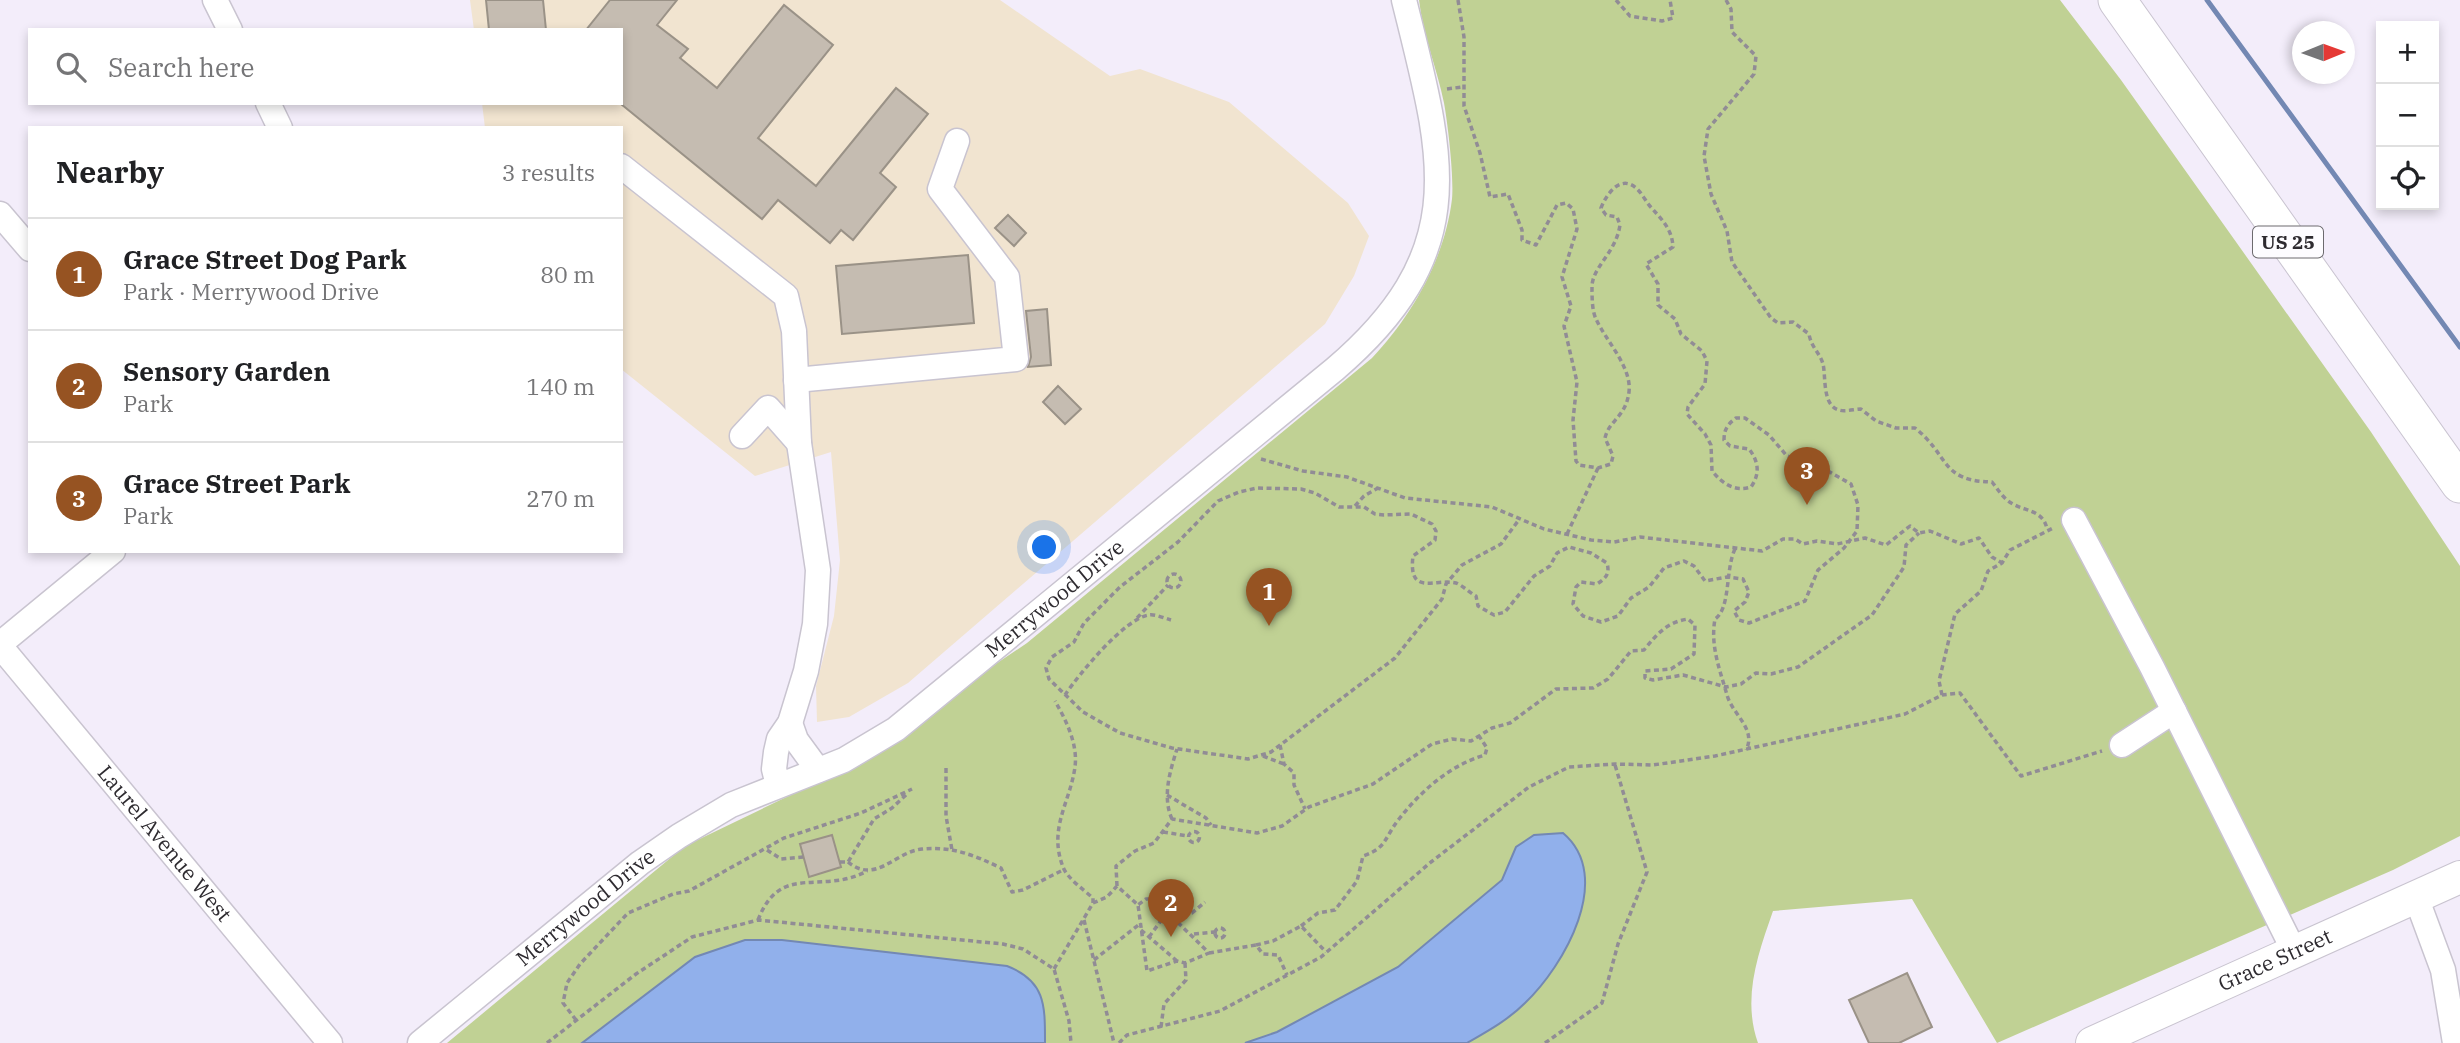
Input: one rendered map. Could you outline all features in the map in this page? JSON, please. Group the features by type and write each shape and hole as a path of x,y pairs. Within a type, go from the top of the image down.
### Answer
{"highway":[{"name":"US 25","path":"2117,0 2460,484"}],"main road":[{"name":"Grace Street","path":"2092,1043 2460,877"}],"street":[{"path":"215,0 229,28"},
{"name":"Merrywood Drive","path":"424,1039 640,863 731,805 866,749 896,729 1242,446 1379,329 1401,301 1424,255 1437,198 1438,168 1431,112 1404,0"},
{"path":"269,105 279,126"},
{"path":"796,380 1016,359 1007,276 940,189 957,141"},
{"path":"623,168 786,296 794,331 799,443 818,570 815,624 790,723 779,738 776,752 774,769 778,785"},
{"path":"0,214 28,246"},
{"path":"742,436 768,408 799,443"},
{"path":"2074,520 2174,711 2294,951"},
{"path":"0,645 111,553"},
{"name":"Laurel Avenue West","path":"0,645 330,1043"},
{"path":"2122,745 2174,711"},
{"path":"790,723 796,740 818,770"},
{"path":"2416,897 2443,970 2455,1043"}],"path":[{"path":"1458,0 1464,37 1464,106 1480,153 1490,197 1508,194 1522,230 1522,240 1536,245 1557,205 1566,203 1573,209 1577,229 1562,277 1571,306 1564,326 1577,382 1574,455 1579,465 1598,468 1611,464 1614,456 1605,438 1607,430 1622,416 1629,395 1630,382 1595,317 1592,284 1595,270 1614,249 1620,225 1616,217 1606,215 1601,208 1605,195 1615,186 1626,183 1636,187 1667,225 1672,237 1673,247 1646,264 1658,284 1658,304 1675,319 1681,334 1702,351 1707,361 1705,384 1687,414 1711,445 1712,471 1732,488 1741,490 1751,488 1756,480 1758,467 1749,449 1730,446 1724,440 1724,431 1729,423 1736,418 1745,418 1769,435 1787,456 1819,466 1850,484 1858,505 1857,531 1850,541 1818,570 1805,601 1749,623 1740,620 1734,611 1745,602 1748,586 1743,579 1727,577 1704,581 1694,566 1684,561 1664,568 1649,587 1631,598 1618,616 1601,622 1583,616 1573,604 1577,587 1581,582 1597,584 1606,579 1609,571 1607,563 1591,553 1569,547 1557,553 1550,566 1534,576 1505,612 1494,615 1478,606 1475,596 1456,583 1446,584 1424,585 1417,579 1412,566 1413,556 1435,540 1436,531 1433,524 1411,513 1375,514 1364,507 1339,507 1315,493 1301,489 1258,488 1219,502 1178,542 1120,587 1084,623 1074,642 1052,657 1046,668 1049,679 1095,722 1120,733 1177,749 1248,759 1261,755 1280,745 1395,658 1442,599 1446,584 1462,565 1501,544 1518,520"},
{"path":"1616,0 1630,16 1662,21 1673,18 1670,0"},
{"path":"1726,0 1731,9 1732,32 1756,56 1754,74 1708,129 1704,156 1711,194 1727,231 1732,262 1771,318 1778,323 1793,321 1809,334 1812,348 1823,362 1826,387 1834,407 1839,410 1861,409 1876,421 1896,428 1916,428 1933,442 1945,464 1966,481 1992,482 2008,501 2035,512 2046,521 2047,529"},
{"path":"1242,446 1270,463 1346,477 1405,498 1492,507 1518,520 1567,534 1614,542 1640,537 1762,551 1767,545 1783,539 1795,539 1802,544 1817,541 1837,544 1865,538 1886,545 1910,526 1919,533"},
{"path":"1567,534 1598,468"},
{"path":"1354,507 1364,496 1378,488"},
{"path":"1941,695 1939,681 1955,614 1980,591 1988,570 2002,564 2010,550 2047,529 2074,520"},
{"path":"1172,819 1257,833 1282,825 1305,809 1373,784 1420,750 1452,739 1461,743 1510,723 1556,689 1593,688 1608,679 1631,651 1644,650 1660,631 1681,620 1688,619 1695,625 1694,654 1671,669 1645,671 1645,678 1653,680 1683,675 1726,687 1741,684 1756,673 1771,674 1798,667 1872,615 1904,567 1906,545 1919,533 1930,531 1962,544 1979,538 1992,557 2002,564"},
{"path":"1735,549 1727,568 1724,605 1721,615 1715,619 1712,633 1714,653 1727,698 1748,732 1750,743 1746,750"},
{"path":"1065,695 1092,661 1168,585 1170,575 1181,577 1179,586 1174,588 1168,585"},
{"path":"1135,620 1150,615 1171,620"},
{"path":"1083,918 1117,1043 1127,1035 1220,1011 1326,952 1432,862 1529,786 1569,767 1653,765 1746,750 1905,714 1941,695 1960,693 2021,776 2122,745"},
{"path":"1055,701 1067,722 1075,766 1058,818 1063,870 1093,898 1093,903"},
{"path":"1141,930 1177,961 1185,963 1209,953 1273,941 1318,913 1335,910 1357,881 1363,856 1380,850 1397,821 1426,788 1469,759 1485,755 1487,748 1479,736"},
{"path":"1280,745 1284,764"},
{"path":"1172,819 1167,808 1167,795 1177,749"},
{"path":"1261,755 1284,764 1294,773 1294,785 1305,809"},
{"path":"1545,1043 1602,1003 1618,944 1647,872 1615,764"},
{"path":"946,768 946,816 952,850"},
{"path":"576,1020 564,1003 567,983 580,964 628,913 673,894 689,891 767,850 784,838 861,813 912,789 892,808 874,818 848,862"},
{"path":"1167,795 1206,818 1211,825"},
{"path":"1172,819 1154,843 1135,851 1116,866 1117,886 1138,905 1147,971 1177,961"},
{"path":"1163,832 1189,835"},
{"path":"840,862 848,862 857,870 868,871 878,870 919,849 962,850 1001,868 1012,892 1063,870"},
{"path":"767,850 781,859 803,857"},
{"path":"758,920 774,892 789,883 821,884 852,879 868,871"},
{"path":"1054,969 1093,903 1107,897 1117,886"},
{"path":"1138,905 1146,899 1154,899 1209,953"},
{"path":"1175,918 1192,913 1205,902"},
{"path":"1149,937 1168,911"},
{"path":"547,1043 692,937 758,920 1003,944 1023,949 1054,969 1069,1021 1071,1043"},
{"path":"1094,960 1141,923"},
{"path":"1301,926 1326,952"},
{"path":"1192,934 1215,932"},
{"path":"1256,945 1264,954 1278,955 1287,975"},
{"path":"1161,1027 1164,1004 1186,980 1185,963"}],"shaded area":[{"path":"470,0 1000,0 1110,76 1140,69 1229,102 1348,203 1369,236 1354,276 1325,324 908,683 849,717 817,722 816,686 834,616 840,560 831,452 755,476 623,371 623,126 485,126 482,105 623,105 623,28 474,28"}],"green space":[{"path":"1419,0 2060,0 2121,80 2371,432 2460,566 2460,836 2393,870 1997,1043 1912,899 1773,911 1757,960 1752,993 1753,1026 1758,1043 447,1043 685,846 826,778 1027,643 1372,358 1387,342 1413,305 1434,264 1442,243 1452,199 1449,137 1444,103"}],"water":[{"path":"1563,833 1578,851 1584,873 1584,896 1578,921 1568,945 1540,987 1498,1025 1467,1043 1245,1043 1277,1032 1398,967 1502,880 1516,847 1534,835"},
{"path":"745,940 782,940 1007,966 1029,979 1041,996 1045,1017 1045,1043 582,1043 695,957"}],"building":[{"path":"486,0 543,0 546,28 489,28"},
{"path":"610,0 677,0 657,25 688,49 680,58 717,88 784,5 833,45 758,138 816,186 896,88 928,114 880,173 896,187 853,240 841,230 830,243 778,200 762,219 622,105 623,28 588,28"},
{"path":"1008,215 1026,233 1014,246 995,228"},
{"path":"968,255 974,323 842,334 836,266"},
{"path":"1047,309 1051,365 1028,367 1031,357 1026,311"},
{"path":"1058,386 1081,409 1065,424 1043,402"},
{"path":"832,835 841,867 809,877 800,844"},
{"path":"1907,973 1932,1027 1899,1043 1869,1043 1849,1000"}],"waterway":[{"path":"2207,0 2460,347"}],"place":[{"name":"Grace Street Park","path":"1807,505"},
{"name":"Grace Street Dog Park","path":"1269,626"},
{"name":"Sensory Garden","path":"1171,937"}]}
